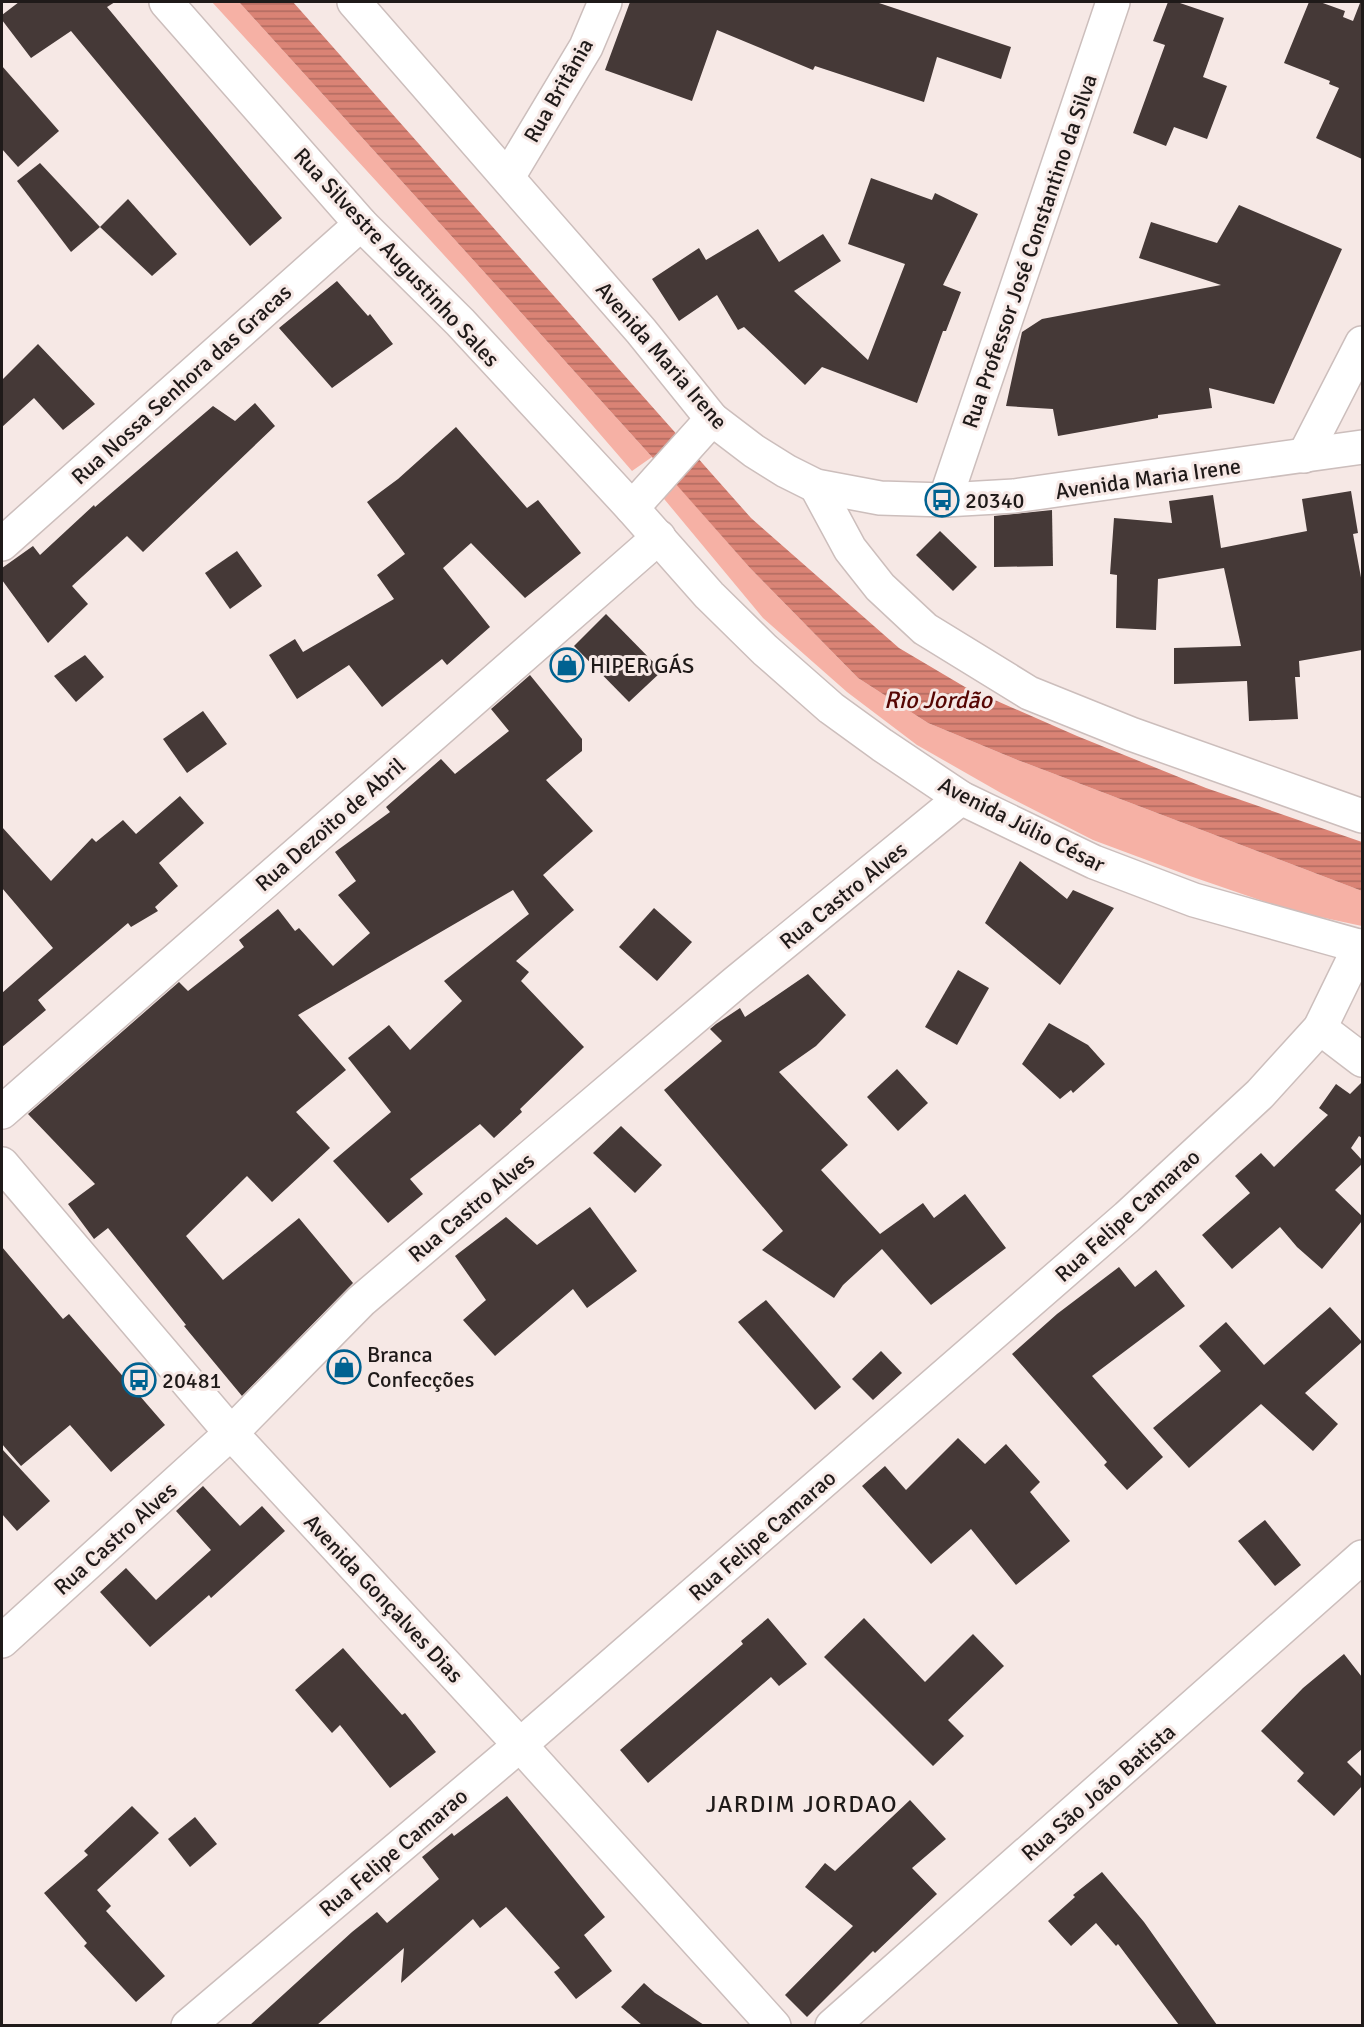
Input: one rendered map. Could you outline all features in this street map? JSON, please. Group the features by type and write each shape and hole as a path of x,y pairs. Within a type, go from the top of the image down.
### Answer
{"street":[{"name":"Rua Silvestre Augustinho Sales","path":"166,2 361,224 638,503"},
{"name":"Avenida Maria Irene","path":"354,2 641,331 707,425 816,486 880,498 945,500 1014,496 1362,447"},
{"name":"Rua Britânia","path":"508,177 586,46 605,2"},
{"name":"Rua Professor José Constantino da Silva","path":"945,500 1113,2"},
{"name":"Rua Nossa Senhora das Gracas","path":"2,544 361,224"},
{"path":"1304,456 1362,343"},
{"path":"638,503 707,425"},
{"path":"816,486 850,549 880,587 925,629 1029,693 1142,738 1362,816"},
{"name":"Avenida Júlio César","path":"638,503 658,537 709,595 765,650 831,708 961,798 1094,862 1194,900 1361,946"},
{"name":"Rua Dezoito de Abril","path":"2,1112 658,537"},
{"name":"Rua Castro Alves","path":"2,1641 231,1433 361,1301 735,982 961,798"},
{"name":"Rua Felipe Camarao","path":"188,2025 520,1745 1127,1217 1260,1094 1320,1028 1361,946"},
{"path":"1320,1028 1362,1060"},
{"name":"Avenida Gonçalves Dias","path":"2,1164 231,1433 520,1745 774,2025"},
{"name":"Rua São João Batista","path":"832,2025 1362,1557"}],"shaded area":[{"path":"212,2 239,2 652,457 632,471 465,278"},
{"path":"673,480 750,568 858,678 928,723 1015,759 1362,891 1362,926 1292,911 1093,840 1001,793 917,745 847,692 763,618 660,494"}],"water":[{"name":"Rio Jordão","path":"239,2 293,2 751,518 899,648 965,687 1077,736 1206,788 1362,842 1362,891 1015,759 928,723 858,678 750,568"}],"building":[{"path":"19,2 115,2 107,7 282,218 250,246 71,31 31,58 2,20 2,15"},
{"path":"630,2 876,2 1011,47 1001,79 937,57 924,102 815,66 813,70 717,30 692,101 605,70"},
{"path":"1168,2 1177,2 1224,18 1203,77 1227,86 1207,139 1174,127 1166,146 1133,133 1165,45 1153,41"},
{"path":"1309,2 1320,2 1345,11 1343,17 1353,21 1362,3 1362,159 1316,138 1339,88 1329,84 1330,81 1284,63"},
{"path":"2,66 59,131 18,167 2,149"},
{"path":"40,163 100,227 71,252 17,181"},
{"path":"871,178 932,200 935,193 978,214 943,285 961,292 946,331 943,331 917,403 822,367 805,385 744,327 738,330 717,295 679,321 652,279 699,248 706,260 758,229 779,262 823,234 841,261 794,291 868,360 905,264 848,244"},
{"path":"128,199 177,254 152,276 100,227"},
{"path":"1239,205 1342,249 1274,404 1209,388 1212,408 1158,415 1158,418 1058,436 1053,409 1006,406 1022,332 1042,319 1221,285 1139,258 1151,222 1217,243"},
{"path":"337,281 368,316 370,314 393,344 332,388 279,328"},
{"path":"38,344 95,404 63,430 34,398 2,427 2,380"},
{"path":"255,403 275,426 143,552 127,536 72,586 88,604 48,643 2,580 2,568 33,546 40,555 94,505 95,507 213,406 235,421"},
{"path":"456,427 527,508 538,500 581,553 525,598 471,543 443,568 490,627 447,665 442,659 382,707 349,665 297,699 269,655 295,639 303,652 394,599 377,575 405,554 367,502 398,479"},
{"path":"1351,491 1358,533 1353,534 1362,583 1362,650 1299,661 1300,677 1295,677 1298,719 1249,721 1247,681 1174,684 1174,648 1241,646 1224,568 1158,579 1156,630 1116,628 1117,575 1110,574 1114,518 1172,523 1169,501 1213,495 1221,548 1307,531 1302,499"},
{"path":"1052,510 1053,566 994,567 994,516"},
{"path":"940,531 977,567 953,591 916,555"},
{"path":"237,551 262,586 230,609 205,573"},
{"path":"606,614 662,671 629,702 574,646"},
{"path":"85,655 104,677 76,702 54,676"},
{"path":"530,675 582,739 582,751 546,780 593,831 543,875 574,910 516,961 529,972 521,981 584,1047 520,1109 522,1112 494,1138 480,1124 410,1179 423,1194 388,1223 333,1161 391,1112 348,1058 389,1025 410,1050 462,1001 444,981 529,914 513,890 298,1015 346,1070 296,1112 330,1148 272,1202 247,1176 186,1236 223,1280 299,1218 353,1283 242,1396 108,1228 94,1239 68,1204 95,1184 28,1114 179,982 188,991 244,947 239,940 278,909 295,931 299,928 333,966 370,933 338,895 356,881 335,852 390,812 386,807 441,759 455,774 509,731 491,709"},
{"path":"203,711 227,744 187,773 163,739"},
{"path":"180,796 204,823 159,863 178,886 155,907 158,911 131,927 128,923 38,1000 46,1010 2,1047 2,993 53,948 2,888 2,827 51,881 92,838 96,842 123,820 136,834"},
{"path":"1020,861 1067,899 1073,890 1114,908 1060,985 985,923"},
{"path":"654,908 692,942 657,981 619,947"},
{"path":"958,970 989,988 957,1045 925,1027"},
{"path":"808,974 846,1015 816,1046 779,1072 848,1145 821,1170 880,1234 923,1203 934,1218 965,1194 1006,1248 931,1305 882,1249 843,1285 834,1298 762,1250 783,1231 664,1090 722,1041 710,1029 716,1024 740,1008 745,1017"},
{"path":"1049,1023 1088,1045 1105,1064 1073,1093 1071,1090 1060,1099 1022,1064"},
{"path":"897,1069 928,1103 898,1131 867,1097"},
{"path":"1362,1082 1362,1138 1359,1136 1351,1148 1362,1160 1362,1164 1335,1190 1362,1216 1362,1221 1322,1269 1297,1247 1280,1227 1232,1269 1202,1235 1250,1193 1235,1176 1261,1153 1274,1167 1328,1115 1319,1108 1336,1084 1350,1094"},
{"path":"621,1126 662,1165 635,1193 593,1153"},
{"path":"590,1207 637,1271 587,1308 573,1289 495,1356 463,1320 486,1300 455,1256 506,1217 537,1245"},
{"path":"2,1247 63,1319 69,1314 165,1425 111,1472 70,1425 21,1466 2,1444"},
{"path":"1119,1267 1135,1287 1156,1270 1185,1306 1092,1376 1163,1457 1127,1490 1104,1465 1107,1462 1012,1354 1057,1314"},
{"path":"766,1300 841,1387 815,1410 738,1322"},
{"path":"1330,1307 1362,1342 1305,1393 1338,1424 1313,1451 1261,1404 1189,1468 1153,1428 1221,1371 1199,1346 1226,1322 1264,1365"},
{"path":"881,1351 902,1373 873,1400 852,1379"},
{"path":"958,1438 985,1464 1006,1444 1040,1482 1030,1492 1070,1541 1016,1585 971,1529 931,1564 862,1486 885,1466 906,1490"},
{"path":"2,1449 50,1501 17,1531 2,1514"},
{"path":"203,1486 240,1526 262,1506 285,1531 211,1598 209,1595 150,1647 100,1592 126,1568 156,1600 211,1550 176,1511"},
{"path":"1265,1520 1301,1565 1275,1586 1238,1541"},
{"path":"768,1618 807,1664 779,1686 771,1677 648,1783 620,1750 743,1644 741,1641"},
{"path":"864,1618 925,1682 973,1634 1004,1666 948,1720 964,1736 933,1766 824,1657"},
{"path":"343,1648 402,1715 405,1713 436,1752 390,1788 340,1725 332,1733 295,1690"},
{"path":"1344,1654 1362,1677 1362,1749 1347,1762 1362,1777 1362,1786 1334,1816 1297,1781 1304,1773 1261,1731 1303,1688"},
{"path":"507,1796 605,1917 584,1935 612,1971 576,1999 554,1972 560,1968 506,1907 480,1928 473,1919 401,1983 404,1948 317,2025 250,2025 377,1912 387,1923 439,1879 422,1857 452,1833 454,1836"},
{"path":"910,1800 946,1839 912,1868 937,1894 875,1953 873,1951 807,2017 785,1995 853,1926 805,1887 825,1863 835,1871"},
{"path":"132,1806 159,1833 97,1890 111,1906 106,1911 165,1976 136,2002 84,1946 87,1943 44,1893 88,1855 84,1851"},
{"path":"195,1817 217,1844 190,1867 168,1839"},
{"path":"1102,1872 1144,1922 1217,2025 1179,2025 1118,1944 1116,1946 1096,1923 1071,1946 1048,1921 1075,1897 1073,1895"},
{"path":"644,1983 655,1993 704,2025 642,2025 621,2007"}],"place":[{"name":"20340","path":"942,500"},
{"name":"HIPER GÁS","path":"567,665"},
{"name":"Branca Confecções","path":"344,1367"},
{"name":"20481","path":"139,1380"}],"district":[{"name":"JARDIM JORDAO","path":"802,1804"}]}
